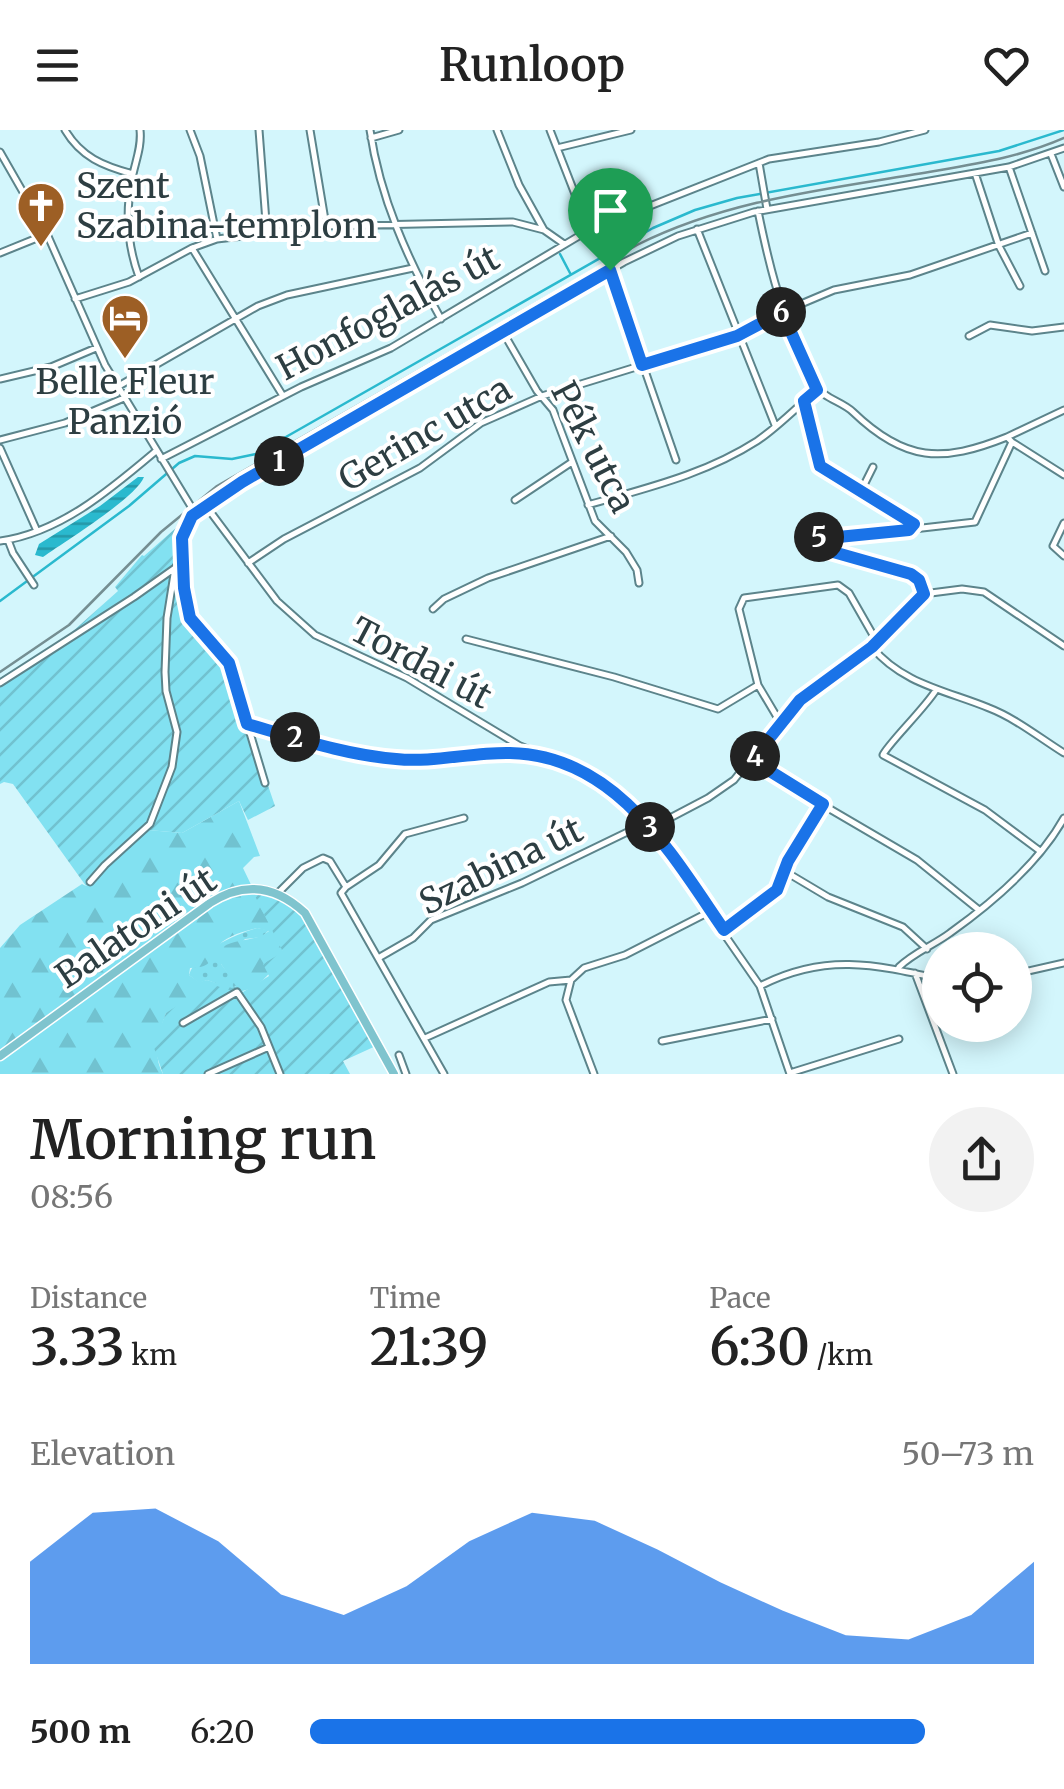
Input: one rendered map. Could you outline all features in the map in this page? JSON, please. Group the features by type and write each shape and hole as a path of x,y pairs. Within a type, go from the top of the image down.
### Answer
{"main road":[{"name":"Balatoni út","path":"0,1056 217,898 244,889 278,893"},
{"path":"278,893 296,904 314,925 394,1074"}],"street":[{"path":"65,130 88,157 103,166 133,174"},
{"path":"140,130 128,230 140,277"},
{"path":"190,130 200,156 217,239"},
{"path":"259,130 267,234"},
{"path":"310,130 326,226"},
{"path":"399,130 370,134 394,223 413,268 442,319"},
{"path":"497,130 544,230"},
{"path":"550,130 588,230"},
{"path":"557,148 632,130"},
{"name":"Honfoglalás út","path":"161,460 283,396 370,358 588,230 758,162 925,130"},
{"path":"265,783 229,663 190,618 183,557 183,532 189,518 610,270 697,229 767,210 1009,167 1064,148"},
{"path":"0,152 47,234 96,348 196,513"},
{"path":"1051,154 1064,187"},
{"path":"758,162 767,210"},
{"path":"1009,167 1045,271"},
{"path":"975,173 999,246 1020,286"},
{"path":"758,212 782,312 817,390 849,408 883,440 923,453 968,450 1009,439 1064,410"},
{"path":"513,222 533,213"},
{"path":"74,299 140,277 217,239 326,226 513,222 544,230 564,244"},
{"path":"697,229 775,425"},
{"name":"Gerinc utca","path":"248,563 284,539 420,468 481,423 542,396 739,335 782,312 846,286 910,274 1032,233"},
{"path":"0,252 47,234"},
{"path":"192,248 283,396"},
{"path":"117,386 235,318 288,295 413,268"},
{"path":"610,270 676,460"},
{"path":"969,336 990,325 1032,332 1064,327"},
{"name":"Pék utca","path":"503,332 553,410 595,521 626,552 637,570 639,583"},
{"path":"0,379 51,367 96,348"},
{"path":"588,504 683,478 758,440 817,390"},
{"path":"0,440 65,423 124,398"},
{"path":"804,401 820,466 913,522 915,527"},
{"path":"1009,439 1064,474"},
{"path":"1009,439 975,522 808,540 812,546 911,574 919,580 924,594 962,590 991,595 1064,646"},
{"path":"0,448 37,532"},
{"path":"0,541 37,532 97,498 156,450"},
{"path":"515,500 572,462"},
{"path":"860,492 873,467"},
{"name":"Tordai út","path":"206,506 286,612 321,639 407,678 520,746 604,783 624,798 711,911 760,986 790,1074"},
{"path":"1064,523 1053,546 1064,556"},
{"path":"432,609 488,578 611,536"},
{"path":"8,540 33,583"},
{"path":"0,683 175,568 183,557"},
{"path":"90,882 150,824 171,771 177,732 164,672 175,568"},
{"path":"780,722 758,685 739,609 744,598 750,596 828,584 842,586 890,666 936,690 991,708 1064,753"},
{"name":"Szabina út","path":"380,957 413,938 430,920 522,884 724,788 800,700 874,644 924,594"},
{"path":"466,639 718,709 758,685"},
{"path":"936,690 913,722 885,748 884,755 984,810 1040,851"},
{"path":"247,724 351,753 400,760 505,753 550,758"},
{"path":"752,760 917,860 979,910"},
{"path":"724,930 770,899 823,804"},
{"path":"444,1074 341,893 380,866 405,834 464,818"},
{"path":"949,932 979,910 1040,851 1064,818"},
{"path":"278,893 306,867 325,858 346,887"},
{"path":"786,872 828,897 902,927 922,944"},
{"path":"594,1074 566,1000 571,980 584,968 644,946 711,911"},
{"path":"898,967 922,951"},
{"path":"1032,970 1064,962"},
{"path":"760,986 804,967 898,967 922,975"},
{"path":"915,974 953,1074"},
{"path":"425,1038 549,982 571,980"},
{"path":"183,1023 238,992 261,1028 280,1074"},
{"path":"662,1041 773,1019"},
{"path":"790,1074 899,1039"},
{"path":"208,1074 269,1047"},
{"path":"399,1055 406,1074"}],"green space":[{"path":"185,520 184,588 190,617 224,656 275,806 248,820 239,801 182,833 148,830 86,886 13,784 0,784 0,678 62,641 118,591 115,587 142,555"},
{"path":"239,801 260,856 243,868 284,953 274,967 249,989 166,1013 157,1051 163,1074 0,1074 0,948 20,925 82,884 86,886 148,830 182,833","holes":["257,928 269,931 223,947 221,964 236,986 199,982 189,975 190,968 207,964 227,939"]},
{"path":"251,888 261,888 305,913 378,1045 343,1061 350,1074 163,1074 151,1039 158,1033 166,1013 211,984 232,991 239,987 243,992 269,976 263,964 283,952"},
{"path":"257,928 269,930 262,937 245,939 221,964 237,985 231,989 207,980 199,983 189,975 208,951"}],"shaded area":[{"path":"138,477 144,477 114,508 43,557 35,555 39,544"}],"waterway":[{"path":"0,601 129,506 179,463 195,456 232,459 256,454 653,228 737,198 999,151 1064,130"},
{"path":"560,254 570,273"}],"tram line":[{"path":"0,672 69,625 161,532 217,486 637,245 743,206 998,159 1064,138"}],"place":[{"name":"Szent Szabina-templom","path":"41,248"},
{"name":"Belle Fleur Panzió","path":"125,360"}],"route":[{"path":"610,270 642,365 737,336 782,312 817,390 804,401 820,466 913,522 915,527 808,540 812,546 911,574 919,580 924,594 872,647 789,710 752,760 823,804 770,899 724,930 624,798 588,774 550,758 516,753 400,760 362,755 247,724 229,663 196,628 186,603 182,538 189,518 242,482 610,270"}]}
